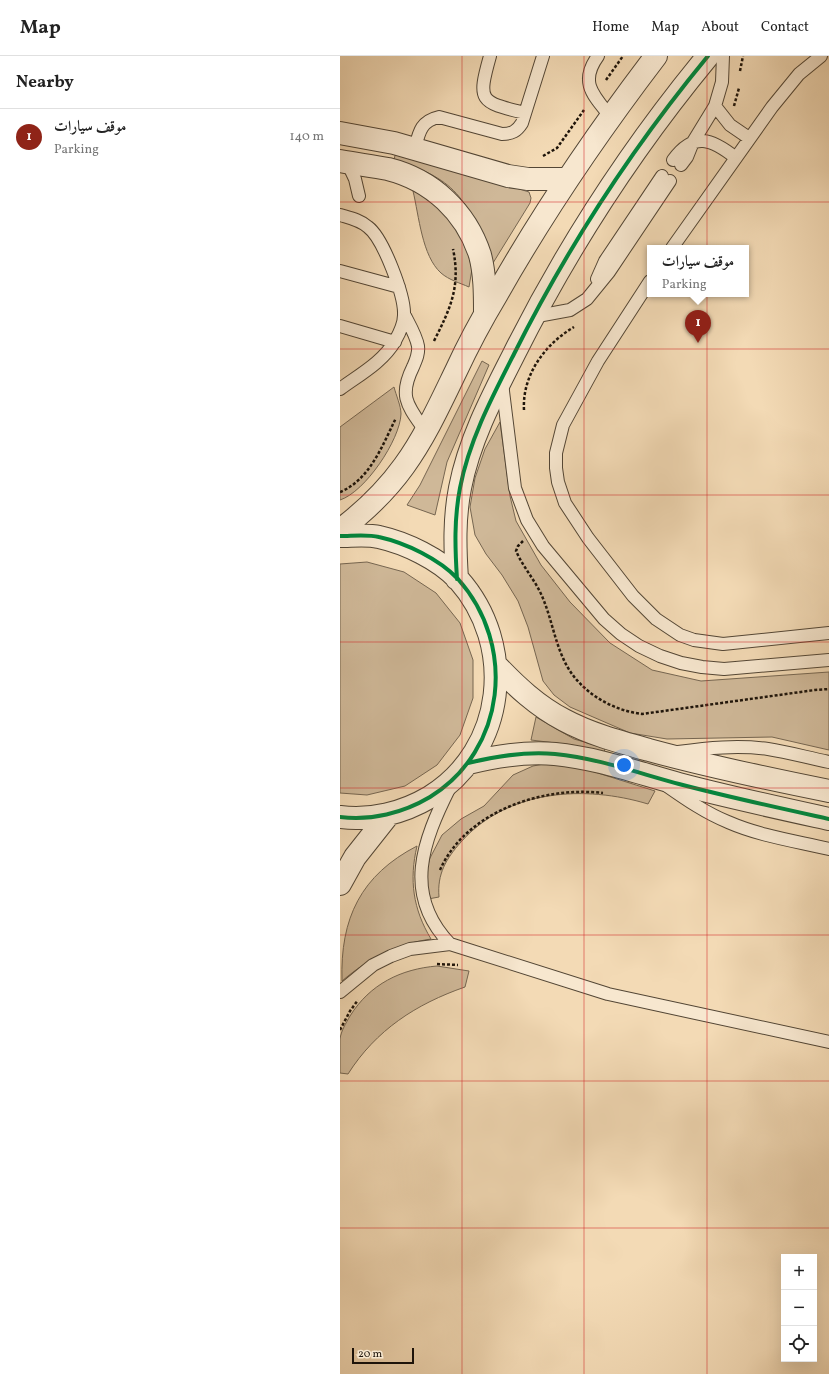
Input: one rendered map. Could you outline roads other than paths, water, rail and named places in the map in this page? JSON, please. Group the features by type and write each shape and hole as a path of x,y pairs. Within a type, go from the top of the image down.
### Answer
{"street":[{"path":"340,530 359,515 383,492 404,466 426,432 485,313 531,234 610,116 656,56"},
{"path":"457,579 456,518 460,488 467,459 478,430 502,378 532,317 576,241 623,168 674,97 708,56"},
{"path":"340,134 415,148 508,176 528,179 568,179"},
{"path":"344,162 389,170 414,178 436,192 456,210 470,232 480,256 484,282 485,313"},
{"path":"340,536 378,536 421,551 457,579 476,604 490,633 496,664 495,699 485,733 461,770 438,792 419,804 375,817 340,817"},
{"path":"496,664 516,686 539,704 564,720 590,732 663,754 720,768 829,791"},
{"path":"461,770 496,756 525,753 554,754 583,758 655,778 829,819"},
{"path":"340,884 355,857 389,814"}],"lane":[{"path":"490,56 483,82 484,96 493,105 525,114"},
{"path":"598,56 590,71 590,88 594,96 610,116"},
{"path":"677,162 679,152 693,142 715,106 722,82 723,56"},
{"path":"674,245 749,138 800,74 821,56"},
{"path":"415,148 423,125 432,118 446,118 496,133 508,134 518,129 525,114 543,58"},
{"path":"715,106 725,121 735,130 749,138"},
{"path":"693,142 702,141 716,144 736,158"},
{"path":"344,162 355,179 359,196"},
{"path":"532,317 570,310 579,305 594,290 609,272 666,178"},
{"path":"340,215 362,222 376,235 399,287 404,314 417,341 418,352 405,383 405,399 426,432"},
{"path":"340,271 399,287"},
{"path":"647,286 598,361 563,425 556,453 556,468 558,482 565,503 588,538 633,596 656,619 680,635 694,640 723,644 829,634"},
{"path":"340,389 386,353 395,342 401,330 404,314"},
{"path":"340,326 395,342"},
{"path":"340,377 352,380"},
{"path":"502,378 515,488 527,520 534,534 604,619 621,634 660,656 681,663 702,667 724,669 829,660"},
{"path":"663,754 708,748 747,747 769,749 829,762"},
{"path":"450,944 435,925 429,914 424,902 420,875 432,828 461,770"},
{"path":"655,778 695,806 729,823 766,834 829,849"},
{"path":"340,992 373,965 391,956 410,949 450,944 608,994 829,1042"}],"place":[{"name":"موقف سيارات","path":"698,343"}]}
